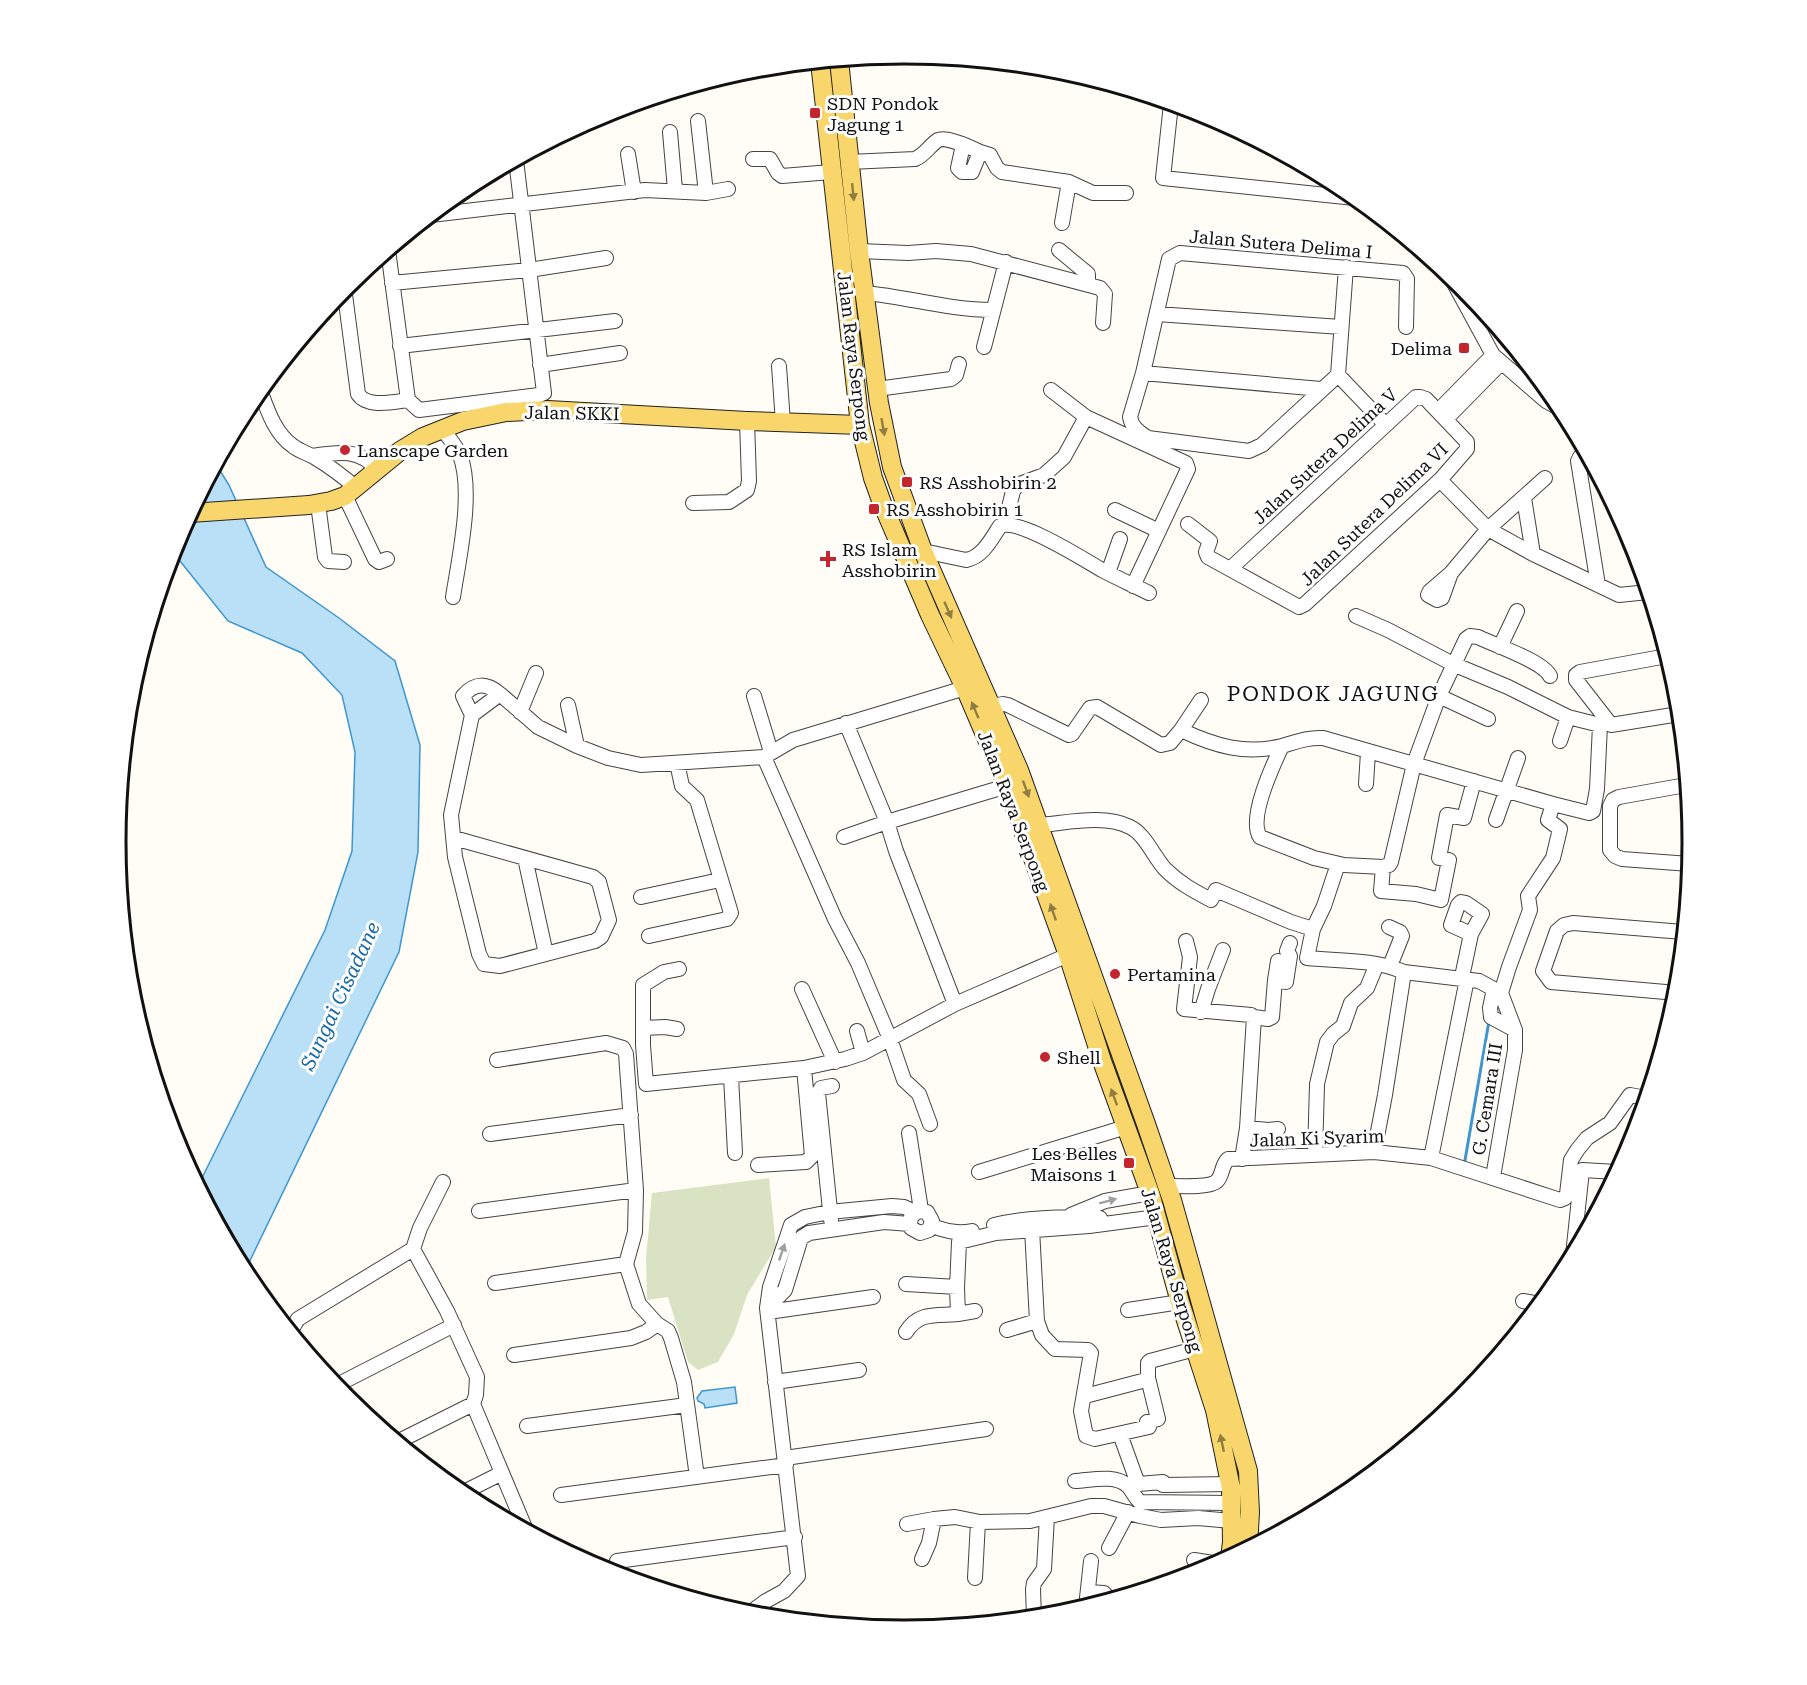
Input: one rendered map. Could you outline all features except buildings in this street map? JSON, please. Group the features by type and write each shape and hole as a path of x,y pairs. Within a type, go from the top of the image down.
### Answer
{"main road":[{"name":"Jalan Raya Serpong","path":"840,67 859,251 877,389 892,467 931,571 992,706 1039,825 1167,1186 1248,1471 1252,1538"},
{"name":"Jalan Raya Serpong","path":"821,69 860,425 879,495 1007,786 1150,1193 1180,1302 1215,1410 1231,1484 1230,1548"},
{"name":"Jalan SKKI","path":"200,512 313,504 351,492 400,451 442,428 484,416 548,410 860,425"},
{"path":"913,575 931,571"},
{"path":"1167,1252 1185,1248"}],"street":[{"path":"1174,114 1163,178 1336,196"},
{"path":"698,121 706,193"},
{"path":"670,132 675,190"},
{"path":"849,162 875,159 915,159 940,139 990,155 1002,172 1069,182 1093,193 1126,193"},
{"path":"963,145 958,168 962,172 972,172 980,152"},
{"path":"628,154 634,192"},
{"path":"753,159 770,159 782,176 831,172"},
{"path":"389,260 408,400 419,410 544,393 517,168"},
{"path":"1062,223 1069,182"},
{"path":"447,213 634,192 675,190 706,193 728,189"},
{"path":"1059,250 1088,274 1088,285"},
{"path":"859,251 908,253 936,251 970,254 1100,288 1105,294 1103,323"},
{"name":"Jalan Sutera Delima I","path":"1157,314 1169,259 1180,253 1403,273 1406,276 1406,327"},
{"path":"392,283 529,270 606,258"},
{"path":"984,347 1006,262"},
{"path":"1341,327 1157,314 1130,417 1135,429 1148,438 1249,451 1262,445 1338,375 1346,267"},
{"path":"865,293 900,296 927,304 992,310"},
{"path":"346,300 358,394 365,401 384,403 408,400"},
{"path":"1468,307 1497,359 1542,398"},
{"path":"400,346 615,321"},
{"path":"540,365 620,353"},
{"path":"1442,415 1497,359"},
{"path":"877,389 951,379 956,375 959,364"},
{"path":"779,366 783,423"},
{"path":"1143,373 1321,389"},
{"path":"1338,375 1385,424"},
{"path":"1051,390 1086,417 1186,463 1188,469 1133,586"},
{"name":"Jalan Sutera Delima V","path":"1231,568 1385,424 1416,398 1426,399 1442,415"},
{"path":"264,401 284,438 292,446 341,474 351,492 375,560 379,562 387,559"},
{"name":"Jalan Sutera Delima VI","path":"1188,524 1210,541 1206,552 1208,557 1299,607 1440,480 1467,449 1468,445 1442,415"},
{"path":"1005,524 1012,491 1017,485 1044,475 1064,457 1086,417"},
{"path":"693,503 729,502 747,490 750,481 747,421"},
{"path":"442,428 459,453 464,478 465,510 453,597"},
{"path":"312,456 330,453 357,455 365,458 377,470"},
{"path":"1580,459 1578,461 1598,585"},
{"path":"1451,573 1488,529 1545,478"},
{"path":"1440,480 1488,529 1533,554 1598,585 1625,596 1640,593"},
{"path":"1524,498 1533,554"},
{"path":"313,504 325,557 328,561 344,562"},
{"path":"1115,510 1159,531"},
{"path":"923,551 966,560 972,559 984,549 1000,526 1011,524 1046,538 1149,593"},
{"path":"1108,573 1120,539"},
{"path":"1500,647 1517,611"},
{"path":"1181,730 1207,742 1236,750 1252,751 1282,746 1302,739 1323,738 1553,804 1588,813 1593,811 1597,789 1600,725 1568,717 1356,616"},
{"path":"1282,746 1263,788 1256,832 1260,837 1314,858 1338,864 1389,866 1414,764 1439,696 1466,639 1470,636 1478,637 1534,663 1548,671 1550,676"},
{"path":"1659,657 1580,672 1576,675 1576,680 1611,725 1671,715"},
{"path":"520,712 536,673"},
{"path":"454,838 593,877 599,882 609,920 604,933 598,939 500,966 484,964 479,954 455,857 451,815 472,715 463,696 467,691 485,685 489,685 538,727 577,746 625,763 642,765 767,754 793,740 965,688"},
{"path":"472,715 500,694"},
{"path":"754,696 767,754 835,919 858,963 890,1039 903,1080 919,1094 930,1124"},
{"path":"1439,696 1488,719"},
{"path":"992,706 1008,705 1065,735 1072,734 1090,708 1094,707 1161,745 1170,743 1201,700"},
{"path":"568,705 577,746"},
{"path":"1560,741 1568,717"},
{"path":"846,723 887,822 955,1004"},
{"path":"1366,784 1368,752"},
{"path":"1496,820 1518,758"},
{"path":"649,936 727,919 731,913 697,800 682,786 677,763"},
{"path":"1383,867 1381,891 1416,894 1441,900 1449,860 1439,858 1447,815 1464,818 1474,781"},
{"path":"844,837 1007,786"},
{"path":"1679,786 1613,800 1610,806 1610,850 1615,856 1681,863"},
{"path":"1338,864 1324,906 1313,929 1307,958 1465,978 1479,981 1498,991 1530,910 1528,896 1555,854 1560,828 1548,820 1553,804"},
{"path":"1039,825 1100,821 1132,828 1142,837 1164,868 1178,882 1193,891 1211,900 1216,890 1313,929"},
{"path":"525,858 546,954"},
{"path":"641,897 720,880"},
{"path":"1667,992 1551,982 1545,977 1543,971 1557,931 1564,925 1573,923 1676,931"},
{"path":"1374,1152 1385,1095 1390,967 1402,936 1400,932 1389,927"},
{"path":"1431,1158 1465,978 1471,934"},
{"path":"1186,941 1190,957 1184,1009 1251,1015 1268,1019 1272,1017 1278,961"},
{"path":"1275,980 1286,982 1290,957 1287,951 1290,943"},
{"path":"1202,1012 1223,950"},
{"path":"679,969 664,972 643,985 646,1084 804,1068 835,1062 863,1053 955,1004 1068,955"},
{"path":"1316,1155 1317,1084 1327,1042 1343,1026 1352,1003 1390,967"},
{"path":"802,989 835,1062"},
{"name":"G. Cemara III","path":"1492,1177 1515,1050 1515,1030 1491,1017 1490,1008 1498,991"},
{"path":"1242,1159 1247,1128 1254,1017"},
{"path":"643,1028 677,1029"},
{"path":"857,1031 863,1053"},
{"path":"497,1060 606,1043 623,1048 626,1054 636,1190 635,1232 626,1264 639,1304 657,1324 668,1331 671,1338 684,1382 697,1477"},
{"path":"758,1165 806,1162 812,1156 804,1068"},
{"path":"731,1076 735,1153"},
{"path":"832,1086 821,1088 818,1093 832,1228"},
{"name":"Jalan Ki Syarim","path":"1167,1186 1212,1184 1219,1178 1226,1160 1374,1152 1431,1158 1560,1200 1568,1194 1571,1160 1578,1149 1587,1138 1610,1123 1630,1095 1639,1097"},
{"path":"490,1134 631,1114"},
{"path":"979,1172 1126,1127"},
{"path":"1247,1128 1278,1129"},
{"path":"768,1310 785,1290 801,1238 809,1233 915,1215 930,1215 932,1226 929,1230 915,1232 915,1215 909,1132"},
{"path":"1579,1229 1582,1170 1608,1171"},
{"path":"294,1325 298,1319 413,1250 420,1228 443,1182"},
{"path":"479,1211 636,1190"},
{"path":"1070,1216 1105,1201 1150,1193"},
{"path":"757,1607 784,1591 798,1576 768,1310 770,1287 791,1225 805,1217 829,1212 892,1206 904,1207 915,1215"},
{"path":"932,1226 962,1233 1015,1221 1070,1216 1110,1218 1156,1214"},
{"path":"958,1314 959,1242 996,1233 1089,1226 1156,1214"},
{"path":"1032,1229 1037,1321 1042,1335 1055,1349 1088,1350 1091,1353 1081,1411 1086,1436 1095,1439 1149,1427 1147,1422 1158,1419 1148,1378 1148,1363 1195,1348"},
{"path":"404,1438 473,1404 477,1395 477,1377 454,1325 413,1250"},
{"path":"495,1283 626,1264"},
{"path":"906,1284 957,1287"},
{"path":"768,1310 873,1297"},
{"path":"1523,1301 1531,1302"},
{"path":"1128,1310 1180,1302"},
{"path":"906,1332 916,1319 975,1311"},
{"path":"1007,1330 1037,1321"},
{"path":"514,1355 631,1338 646,1332 657,1324"},
{"path":"343,1382 454,1325"},
{"path":"775,1382 859,1370"},
{"path":"1085,1396 1148,1378"},
{"path":"473,1404 522,1520"},
{"path":"527,1426 687,1405"},
{"path":"561,1495 697,1477 986,1429"},
{"path":"1120,1434 1138,1484 1163,1482 1163,1485 1231,1484"},
{"path":"471,1489 502,1473"},
{"path":"1075,1481 1119,1480 1131,1488 1133,1495 1140,1502 1232,1512"},
{"path":"907,1524 959,1517 978,1522 1030,1521 1091,1506 1104,1506 1161,1520 1198,1518 1232,1512"},
{"path":"1109,1548 1128,1512"},
{"path":"1034,1609 1034,1583 1044,1569 1047,1517"},
{"path":"922,1559 929,1544 934,1519"},
{"path":"975,1578 978,1522"},
{"path":"617,1562 795,1537"},
{"path":"1194,1560 1201,1561"},
{"path":"1087,1598 1091,1561"},
{"path":"1088,1592 1105,1594"}],"green space":[{"path":"769,1178 776,1247 747,1295 734,1334 718,1362 698,1370 688,1362 668,1297 647,1300 646,1258 652,1193"}],"water":[{"name":"Sungai Cisadane","path":"220,471 229,485 266,567 395,661 420,745 418,852 399,952 249,1262 202,1178 325,930 352,851 355,752 342,695 302,653 228,621 179,560"},
{"path":"735,1387 737,1403 705,1408 697,1398 702,1391"}],"waterway":[{"path":"1464,1166 1489,1021"}],"place":[{"name":"SDN Pondok Jagung 1","path":"815,113"},
{"name":"Delima","path":"1464,348"},
{"name":"Lanscape Garden","path":"345,450"},
{"name":"RS Asshobirin 2","path":"907,482"},
{"name":"RS Asshobirin 1","path":"874,509"},
{"name":"RS Islam Asshobirin","path":"828,559"},
{"name":"Pertamina","path":"1115,974"},
{"name":"Shell","path":"1045,1057"},
{"name":"Les Belles Maisons 1","path":"1129,1163"}],"district":[{"name":"PONDOK JAGUNG","path":"1333,694"}]}
